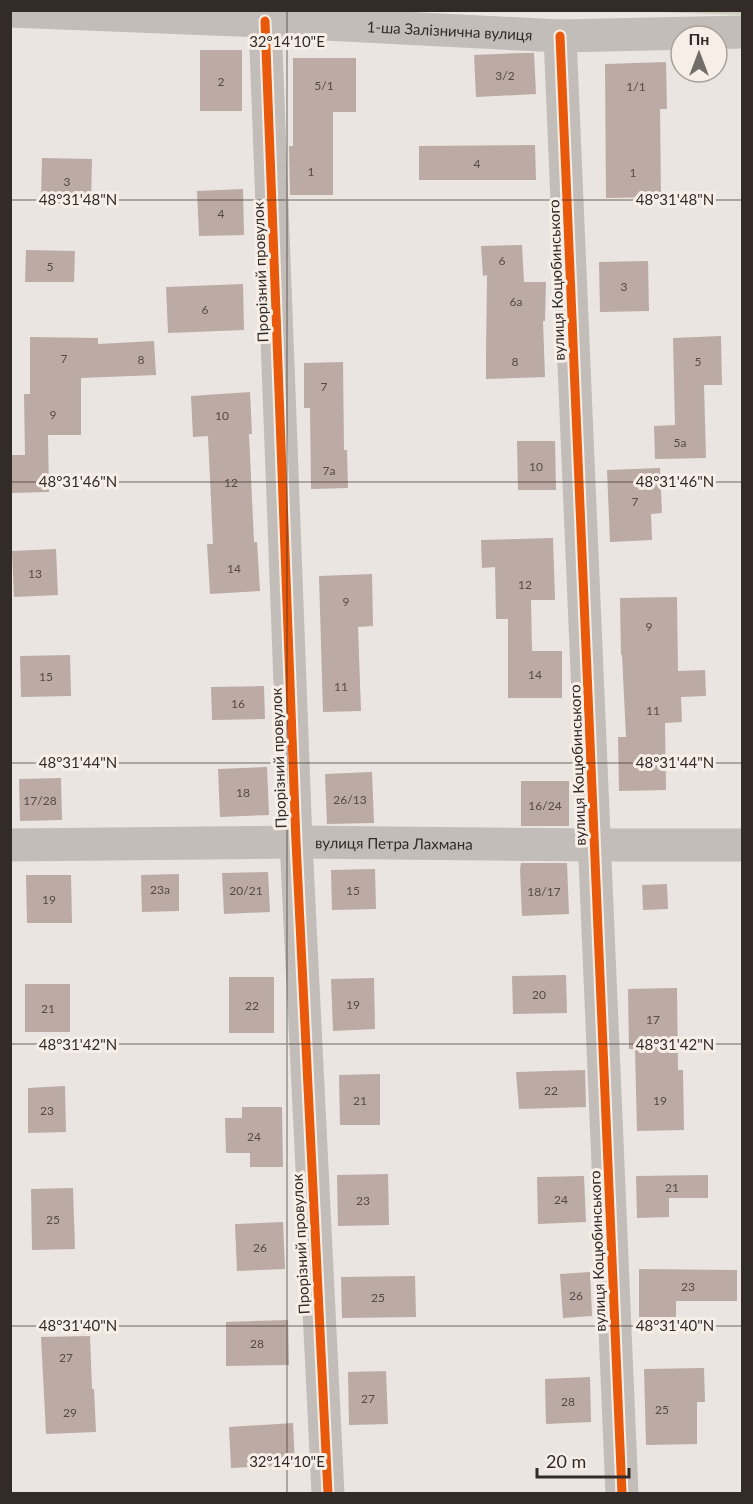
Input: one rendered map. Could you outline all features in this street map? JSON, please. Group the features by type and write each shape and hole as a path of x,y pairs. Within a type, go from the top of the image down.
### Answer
{"street":[{"name":"1-ша Залізнична вулиця","path":"10,11 560,36 742,32"},
{"name":"Прорізний провулок","path":"265,21 296,842 328,1494"},
{"name":"вулиця Коцюбинського","path":"560,36 622,1494"},
{"name":"вулиця Петра Лахмана","path":"10,845 296,842 742,845"}],"green space":[{"path":"633,10 742,10 742,15 633,11"}],"building":[{"path":"200,50 242,50 242,111 200,111"},
{"path":"534,53 536,94 476,97 474,55"},
{"path":"293,58 356,58 356,112 333,112 333,195 290,195 289,146 293,146"},
{"path":"666,62 667,109 660,109 661,197 606,198 605,64"},
{"path":"535,145 536,180 419,180 419,146"},
{"path":"42,158 92,159 91,204 41,203"},
{"path":"243,189 244,235 199,236 197,191"},
{"path":"522,245 524,282 546,282 545,321 543,321 545,377 486,379 487,275 483,276 481,246"},
{"path":"26,250 75,251 74,282 25,282"},
{"path":"648,261 649,311 600,312 599,262"},
{"path":"243,284 244,330 168,333 166,287"},
{"path":"721,336 722,385 704,385 706,458 655,459 654,426 675,425 673,338"},
{"path":"30,337 98,338 98,344 154,341 156,375 81,378 81,435 48,435 49,492 10,493 10,455 25,455 24,394 30,394"},
{"path":"343,362 344,450 347,450 348,488 311,489 310,408 304,408 304,363"},
{"path":"250,392 252,434 249,434 254,542 257,542 260,591 210,594 207,544 213,544 208,436 193,437 191,396"},
{"path":"517,441 555,441 556,490 518,490"},
{"path":"660,468 662,513 651,514 652,540 610,542 607,470"},
{"path":"553,538 555,600 531,600 532,651 562,651 562,698 508,698 508,619 496,619 495,567 482,568 481,540"},
{"path":"56,549 58,595 14,597 12,551"},
{"path":"372,574 373,626 358,627 361,711 323,712 319,576"},
{"path":"677,597 678,671 705,670 706,696 681,697 682,722 665,723 666,790 619,791 618,737 626,737 620,598"},
{"path":"70,655 71,696 21,697 20,656"},
{"path":"264,686 265,719 212,720 211,687"},
{"path":"267,767 269,815 220,817 218,769"},
{"path":"372,772 374,823 327,824 325,774"},
{"path":"61,778 62,820 20,821 19,779"},
{"path":"521,781 569,781 569,826 521,826"},
{"path":"521,863 567,863 569,914 522,916"},
{"path":"375,869 376,909 332,910 331,870"},
{"path":"268,872 270,912 224,914 222,873"},
{"path":"179,874 179,911 142,912 141,875"},
{"path":"26,875 71,875 72,923 27,923"},
{"path":"667,884 668,909 643,910 642,885"},
{"path":"566,975 567,1013 513,1014 512,976"},
{"path":"229,977 274,977 274,1033 229,1033"},
{"path":"374,978 375,1029 333,1031 331,979"},
{"path":"25,984 70,984 70,1032 25,1032"},
{"path":"677,988 678,1070 683,1070 684,1130 637,1131 635,1049 629,1049 628,989"},
{"path":"585,1070 586,1107 519,1109 516,1072"},
{"path":"380,1074 380,1125 340,1125 339,1075"},
{"path":"65,1086 66,1132 28,1133 28,1088"},
{"path":"242,1107 282,1107 283,1167 250,1167 250,1153 226,1153 225,1118 242,1118"},
{"path":"388,1174 389,1225 338,1226 337,1175"},
{"path":"708,1175 708,1198 669,1198 669,1217 637,1218 636,1176"},
{"path":"584,1176 586,1222 538,1224 537,1177"},
{"path":"73,1188 75,1249 32,1250 31,1189"},
{"path":"283,1222 285,1269 237,1271 235,1224"},
{"path":"639,1269 737,1270 737,1301 676,1301 676,1317 639,1317"},
{"path":"590,1272 592,1316 563,1318 560,1274"},
{"path":"415,1276 416,1317 342,1318 341,1277"},
{"path":"288,1320 289,1365 226,1366 226,1322"},
{"path":"90,1336 96,1432 46,1434 41,1337"},
{"path":"704,1368 705,1402 697,1402 697,1444 646,1445 644,1369"},
{"path":"386,1371 388,1424 349,1425 348,1372"},
{"path":"590,1377 591,1422 546,1424 545,1379"},
{"path":"293,1423 295,1465 231,1468 229,1427"}],"cycle path":[{"path":"265,21 296,842 328,1494"},
{"path":"560,36 622,1494"}]}
